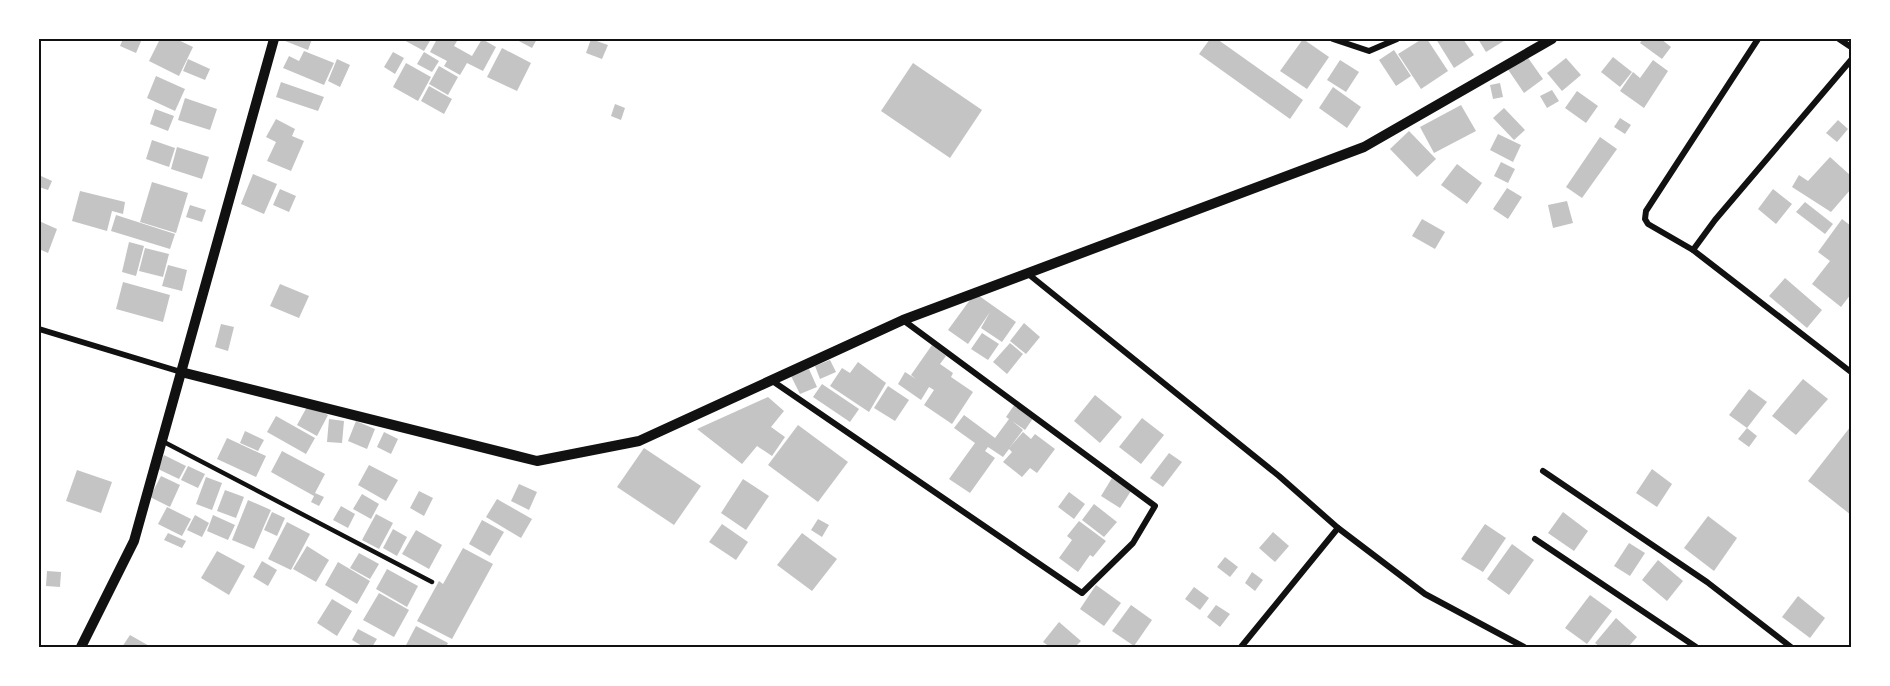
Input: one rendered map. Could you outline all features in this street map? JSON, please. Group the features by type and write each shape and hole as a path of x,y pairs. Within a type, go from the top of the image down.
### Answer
{"street":[{"path":"81,647 134,541 164,442 180,372 274,39"},
{"path":"1332,39 1369,51 1397,39"},
{"path":"39,329 180,372 537,461 639,441 903,320 1364,147 1552,39"},
{"path":"1758,39 1646,211 1648,224 1693,250 1851,372"},
{"path":"1839,39 1851,47"},
{"path":"1693,250 1715,220 1851,60"},
{"path":"1026,273 1279,476 1338,528 1425,594 1524,647"},
{"path":"771,380 1082,594 1133,543 1155,506 903,320"},
{"path":"1543,471 1699,577 1791,647"},
{"path":"1242,647 1338,528"},
{"path":"1535,539 1696,647"}],"lane":[{"path":"164,442 432,582"}],"building":[{"path":"123,39 142,39 136,53 120,46"},
{"path":"160,39 176,39 193,47 179,76 149,61"},
{"path":"280,39 312,39 308,50"},
{"path":"402,39 431,39 424,51"},
{"path":"437,39 454,39 457,41 454,46 472,56 482,39 496,47 483,71 467,63 460,75 444,66 447,61 430,52"},
{"path":"515,39 537,39 532,48"},
{"path":"591,39 608,45 602,59 586,53"},
{"path":"1210,39 1217,39 1303,100 1290,119 1199,54"},
{"path":"1303,39 1329,57 1307,89 1280,71"},
{"path":"1422,39 1427,39 1448,71 1421,89 1398,54"},
{"path":"1436,39 1463,39 1474,55 1454,68"},
{"path":"1478,39 1507,39 1486,52"},
{"path":"1643,39 1661,39 1671,47 1662,59 1640,43"},
{"path":"502,48 531,63 517,91 487,77"},
{"path":"1394,50 1411,76 1396,86 1379,60"},
{"path":"304,51 334,63 324,85 283,68 289,56 299,61"},
{"path":"393,52 404,58 395,74 384,67"},
{"path":"424,52 439,61 432,72 417,64"},
{"path":"1526,55 1543,79 1524,93 1507,68"},
{"path":"1613,57 1632,72 1620,87 1601,72"},
{"path":"1566,58 1581,75 1562,91 1547,73"},
{"path":"188,59 210,69 205,80 183,71"},
{"path":"337,59 350,65 340,87 328,81"},
{"path":"1340,60 1359,72 1346,92 1327,80"},
{"path":"1653,60 1668,71 1644,108 1620,91 1633,72 1640,78"},
{"path":"406,63 431,77 418,101 393,87"},
{"path":"913,63 982,110 950,158 881,111"},
{"path":"439,66 458,77 448,95 429,84"},
{"path":"156,76 185,89 175,111 147,98"},
{"path":"281,82 324,97 318,111 276,97"},
{"path":"1500,83 1503,97 1493,99 1490,85"},
{"path":"429,86 452,99 444,114 421,101"},
{"path":"1333,87 1361,107 1347,128 1319,108"},
{"path":"1552,90 1559,101 1547,108 1540,96"},
{"path":"1577,91 1598,106 1586,123 1565,108"},
{"path":"185,98 217,109 210,130 178,120"},
{"path":"615,104 625,108 621,120 611,116"},
{"path":"1461,105 1476,131 1434,153 1420,127"},
{"path":"1504,108 1525,130 1514,140 1493,118"},
{"path":"155,109 174,116 168,131 150,124"},
{"path":"1620,118 1631,125 1625,134 1614,127"},
{"path":"276,119 295,129 292,136 304,141 291,171 267,161 276,142 266,137"},
{"path":"1838,120 1848,129 1837,142 1826,133"},
{"path":"1409,131 1436,159 1417,177 1390,149"},
{"path":"1498,134 1521,145 1513,162 1490,150"},
{"path":"1600,137 1617,149 1582,198 1566,187"},
{"path":"152,140 175,148 169,167 146,159"},
{"path":"177,147 209,157 202,179 171,169"},
{"path":"1830,157 1851,176 1851,189 1831,212 1792,187 1799,175 1808,181"},
{"path":"1501,162 1515,169 1508,183 1494,176"},
{"path":"1457,164 1482,183 1467,204 1441,185"},
{"path":"253,174 277,184 264,214 241,204"},
{"path":"41,176 52,181 48,190 39,187"},
{"path":"152,182 188,193 176,233 140,222"},
{"path":"1507,188 1522,197 1508,219 1493,209"},
{"path":"280,189 296,196 289,212 273,205"},
{"path":"1773,189 1792,204 1776,224 1758,209"},
{"path":"80,191 125,202 123,214 112,211 107,231 72,221"},
{"path":"1567,201 1573,223 1553,228 1548,205"},
{"path":"1805,202 1833,224 1825,234 1796,212"},
{"path":"190,205 206,210 202,222 186,217"},
{"path":"116,215 175,234 170,249 111,231"},
{"path":"1422,219 1445,232 1435,249 1412,236"},
{"path":"1842,219 1851,226 1851,294 1841,307 1812,284 1830,261 1818,252"},
{"path":"39,221 57,229 48,253 39,249"},
{"path":"129,242 144,246 136,276 122,272"},
{"path":"145,248 169,254 163,277 139,271"},
{"path":"168,265 187,270 182,291 162,286"},
{"path":"1785,278 1822,310 1807,328 1769,296"},
{"path":"123,282 170,295 163,322 116,309"},
{"path":"280,284 309,296 299,318 270,306"},
{"path":"975,293 1016,322 1002,342 981,328 990,312 968,344 948,330"},
{"path":"1024,323 1040,337 1026,354 1010,341"},
{"path":"221,324 234,327 228,351 215,347"},
{"path":"982,333 999,344 988,360 971,349"},
{"path":"1010,343 1023,354 1007,374 993,362"},
{"path":"932,345 946,356 940,364 953,373 951,377 973,392 952,424 924,405 934,390 929,387 921,400 898,384 905,372 916,379 911,375"},
{"path":"830,360 836,372 820,379 815,366"},
{"path":"858,362 886,383 869,412 830,386 842,368 850,373"},
{"path":"809,369 817,387 800,394 791,376"},
{"path":"1803,379 1828,399 1796,435 1772,416"},
{"path":"822,384 859,409 850,422 813,397"},
{"path":"888,386 909,400 895,421 874,408"},
{"path":"1749,389 1767,402 1747,428 1729,415"},
{"path":"1095,395 1122,417 1100,443 1074,421"},
{"path":"768,397 784,411 771,427 785,437 772,456 757,446 742,464 697,429"},
{"path":"1015,404 1034,417 1025,430 1012,421 1023,430 1010,447 1023,432 1031,439 1035,434 1055,449 1037,473 1030,468 1022,477 1003,462 1012,452 1009,449 1003,457 988,447 985,451 995,458 970,493 949,479 975,443 954,428 964,415 995,438 1009,419 1006,417"},
{"path":"308,405 328,415 317,436 297,425"},
{"path":"276,416 315,438 306,454 267,432"},
{"path":"1142,418 1164,435 1141,464 1119,447"},
{"path":"329,419 344,421 342,443 327,442"},
{"path":"356,421 375,429 367,449 348,441"},
{"path":"798,425 848,462 818,502 768,465"},
{"path":"1851,426 1851,515 1808,481"},
{"path":"1747,428 1757,436 1749,447 1738,439"},
{"path":"245,431 264,440 258,451 240,443"},
{"path":"384,432 398,439 391,454 377,447"},
{"path":"227,438 266,456 256,477 217,459"},
{"path":"644,448 701,486 674,525 617,487"},
{"path":"282,451 325,474 315,493 324,497 319,506 311,502 314,496 271,472"},
{"path":"1169,453 1182,462 1163,487 1150,478"},
{"path":"164,455 186,466 179,479 158,469"},
{"path":"369,465 398,480 386,501 358,485"},
{"path":"188,466 205,474 198,488 181,480"},
{"path":"1652,469 1672,484 1657,507 1636,493"},
{"path":"77,470 112,482 101,513 66,501"},
{"path":"161,476 180,485 170,507 150,497"},
{"path":"206,477 222,483 212,510 196,504"},
{"path":"1112,478 1131,491 1120,508 1101,496"},
{"path":"743,479 769,496 746,530 721,513"},
{"path":"519,484 537,492 529,510 511,501"},
{"path":"225,490 244,497 236,518 217,511"},
{"path":"419,491 433,498 424,516 410,508"},
{"path":"1069,492 1085,504 1074,519 1058,507"},
{"path":"362,494 379,504 371,519 353,509"},
{"path":"497,499 532,519 521,538 486,517"},
{"path":"248,500 271,510 254,549 232,540"},
{"path":"1094,504 1117,522 1104,537 1082,520"},
{"path":"341,506 355,514 348,528 333,520"},
{"path":"167,507 191,519 182,536 158,524"},
{"path":"272,512 285,518 277,536 264,530"},
{"path":"1563,512 1588,531 1574,551 1548,533"},
{"path":"376,514 393,523 379,549 362,540"},
{"path":"195,515 209,523 202,537 187,530"},
{"path":"213,515 235,525 228,540 207,531"},
{"path":"1708,516 1737,538 1714,571 1684,548"},
{"path":"818,519 829,525 822,537 811,530"},
{"path":"482,520 504,532 490,556 469,544"},
{"path":"1079,521 1106,541 1093,557 1090,555 1078,572 1059,558 1072,540 1067,536"},
{"path":"287,522 310,534 291,570 268,559"},
{"path":"722,524 748,542 736,560 709,542"},
{"path":"1485,524 1506,538 1483,572 1461,559"},
{"path":"393,529 407,537 397,556 383,548"},
{"path":"416,530 442,545 429,569 402,554"},
{"path":"1273,532 1289,546 1275,562 1259,548"},
{"path":"168,533 186,541 182,548 164,540"},
{"path":"802,533 837,559 812,591 777,565"},
{"path":"1629,543 1645,553 1630,576 1614,566"},
{"path":"1512,544 1534,560 1509,595 1487,579"},
{"path":"307,546 329,560 316,582 293,569"},
{"path":"463,548 493,564 452,639 417,621 439,581 443,584"},
{"path":"217,551 245,566 229,595 201,578"},
{"path":"359,553 379,564 370,579 350,568"},
{"path":"1225,557 1238,567 1230,577 1217,567"},
{"path":"1658,560 1683,581 1667,601 1642,580"},
{"path":"262,561 277,570 268,586 253,577"},
{"path":"338,562 370,581 357,604 325,585"},
{"path":"387,569 418,586 407,607 376,589"},
{"path":"47,571 61,572 60,587 46,586"},
{"path":"1252,572 1263,580 1255,591 1245,583"},
{"path":"1096,585 1121,603 1104,626 1080,609"},
{"path":"1194,587 1209,598 1200,610 1185,599"},
{"path":"379,593 409,610 394,637 363,620"},
{"path":"1590,595 1612,611 1587,644 1565,628"},
{"path":"1798,596 1825,618 1810,638 1782,617"},
{"path":"332,599 352,611 337,636 317,623"},
{"path":"1131,605 1152,620 1134,646 1112,631"},
{"path":"1216,605 1230,614 1220,627 1207,617"},
{"path":"1616,618 1637,637 1628,647 1600,647 1595,643"},
{"path":"1059,622 1081,641 1075,647 1050,647 1043,642"},
{"path":"416,626 448,643 446,647 405,647"},
{"path":"358,629 377,639 372,647 364,647 352,640"},
{"path":"130,635 151,647 122,647"}]}
